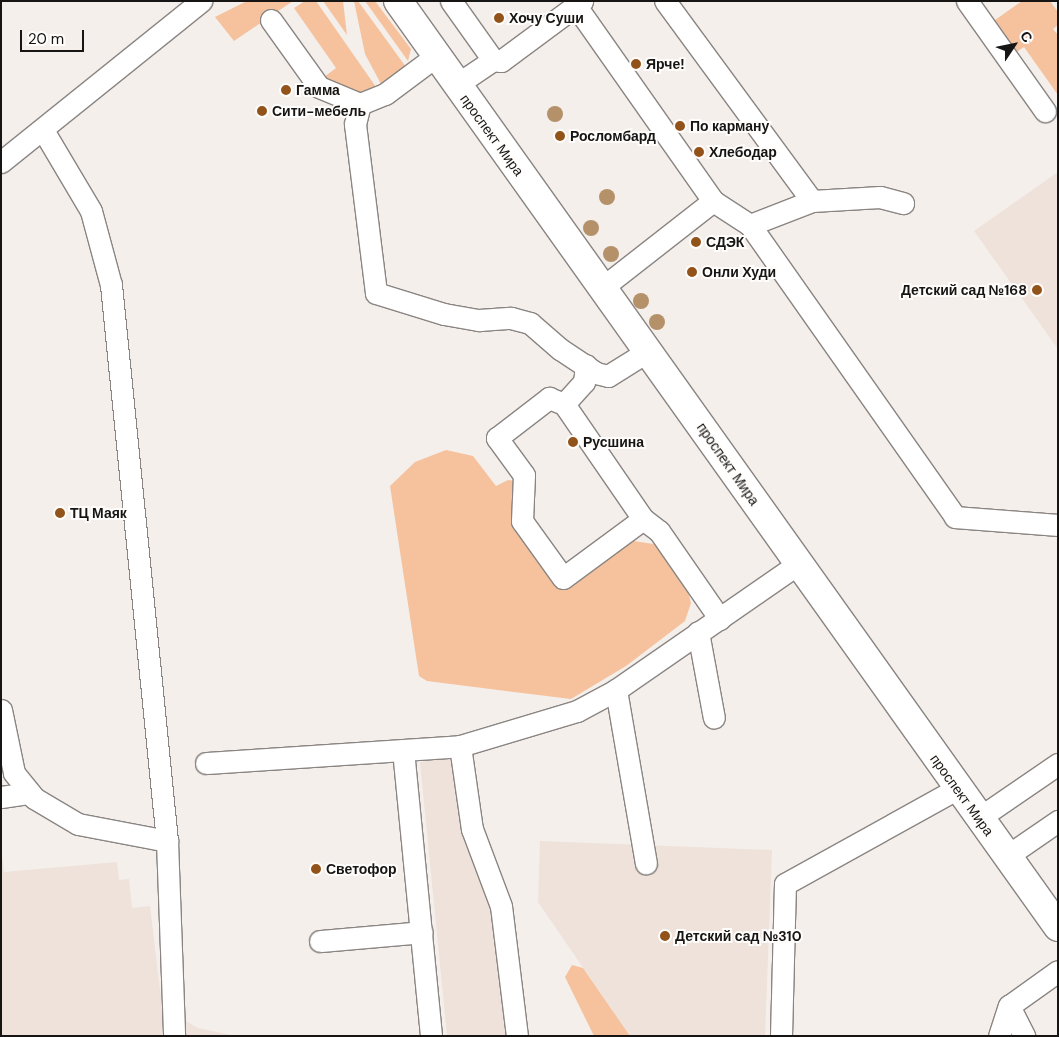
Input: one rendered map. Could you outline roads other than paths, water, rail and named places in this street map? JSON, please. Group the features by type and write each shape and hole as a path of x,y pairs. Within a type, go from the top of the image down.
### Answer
{"main road":[{"name":"проспект Мира","path":"398,1 456,85 603,287 798,564 1058,927"}],"lane":[{"path":"1,162 201,1"},
{"path":"451,1 493,60"},
{"path":"665,1 812,201"},
{"path":"968,1 1045,111"},
{"path":"456,85 493,60 501,61 579,3 713,201 750,225 955,517 1058,525"},
{"path":"271,20 320,87 360,104 385,94 436,56"},
{"path":"360,104 354,124 376,293 444,314 479,320 511,318 530,323 560,349 596,373 608,376 648,351"},
{"path":"43,130 92,211 111,285 167,841 174,1036"},
{"path":"750,225 812,201 880,197 904,203"},
{"path":"603,287 713,201"},
{"path":"564,404 584,382 586,365"},
{"path":"643,519 562,578 522,521 524,475 497,438 549,398 564,404 643,519 659,531 720,619"},
{"path":"206,763 460,746 576,711 616,690 798,564"},
{"path":"698,632 714,718"},
{"path":"616,690 646,863"},
{"path":"1,710 14,773 30,793 78,824 167,841"},
{"path":"460,746 472,829 501,906 517,1036"},
{"path":"403,750 431,1036"},
{"path":"979,818 1058,764"},
{"path":"781,1036 785,884 958,788"},
{"path":"1,797 30,793"},
{"path":"1007,856 1058,821"},
{"path":"320,941 422,932"},
{"path":"999,1036 1008,1006 1058,971"},
{"path":"1008,1006 1024,1036"}],"place":[{"name":"Хочу Суши","path":"499,18"},
{"name":"Ярче!","path":"636,64"},
{"name":"Гамма","path":"286,90"},
{"name":"Сити-мебель","path":"262,111"},
{"name":"По карману","path":"680,126"},
{"name":"Росломбард","path":"560,136"},
{"name":"Хлебодар","path":"699,152"},
{"name":"СДЭК","path":"696,242"},
{"name":"Онли Худи","path":"692,272"},
{"name":"Детский сад №168","path":"1037,290"},
{"name":"Русшина","path":"573,442"},
{"name":"ТЦ Маяк","path":"60,513"},
{"name":"Светофор","path":"316,869"},
{"name":"Детский сад №310","path":"665,936"}]}
